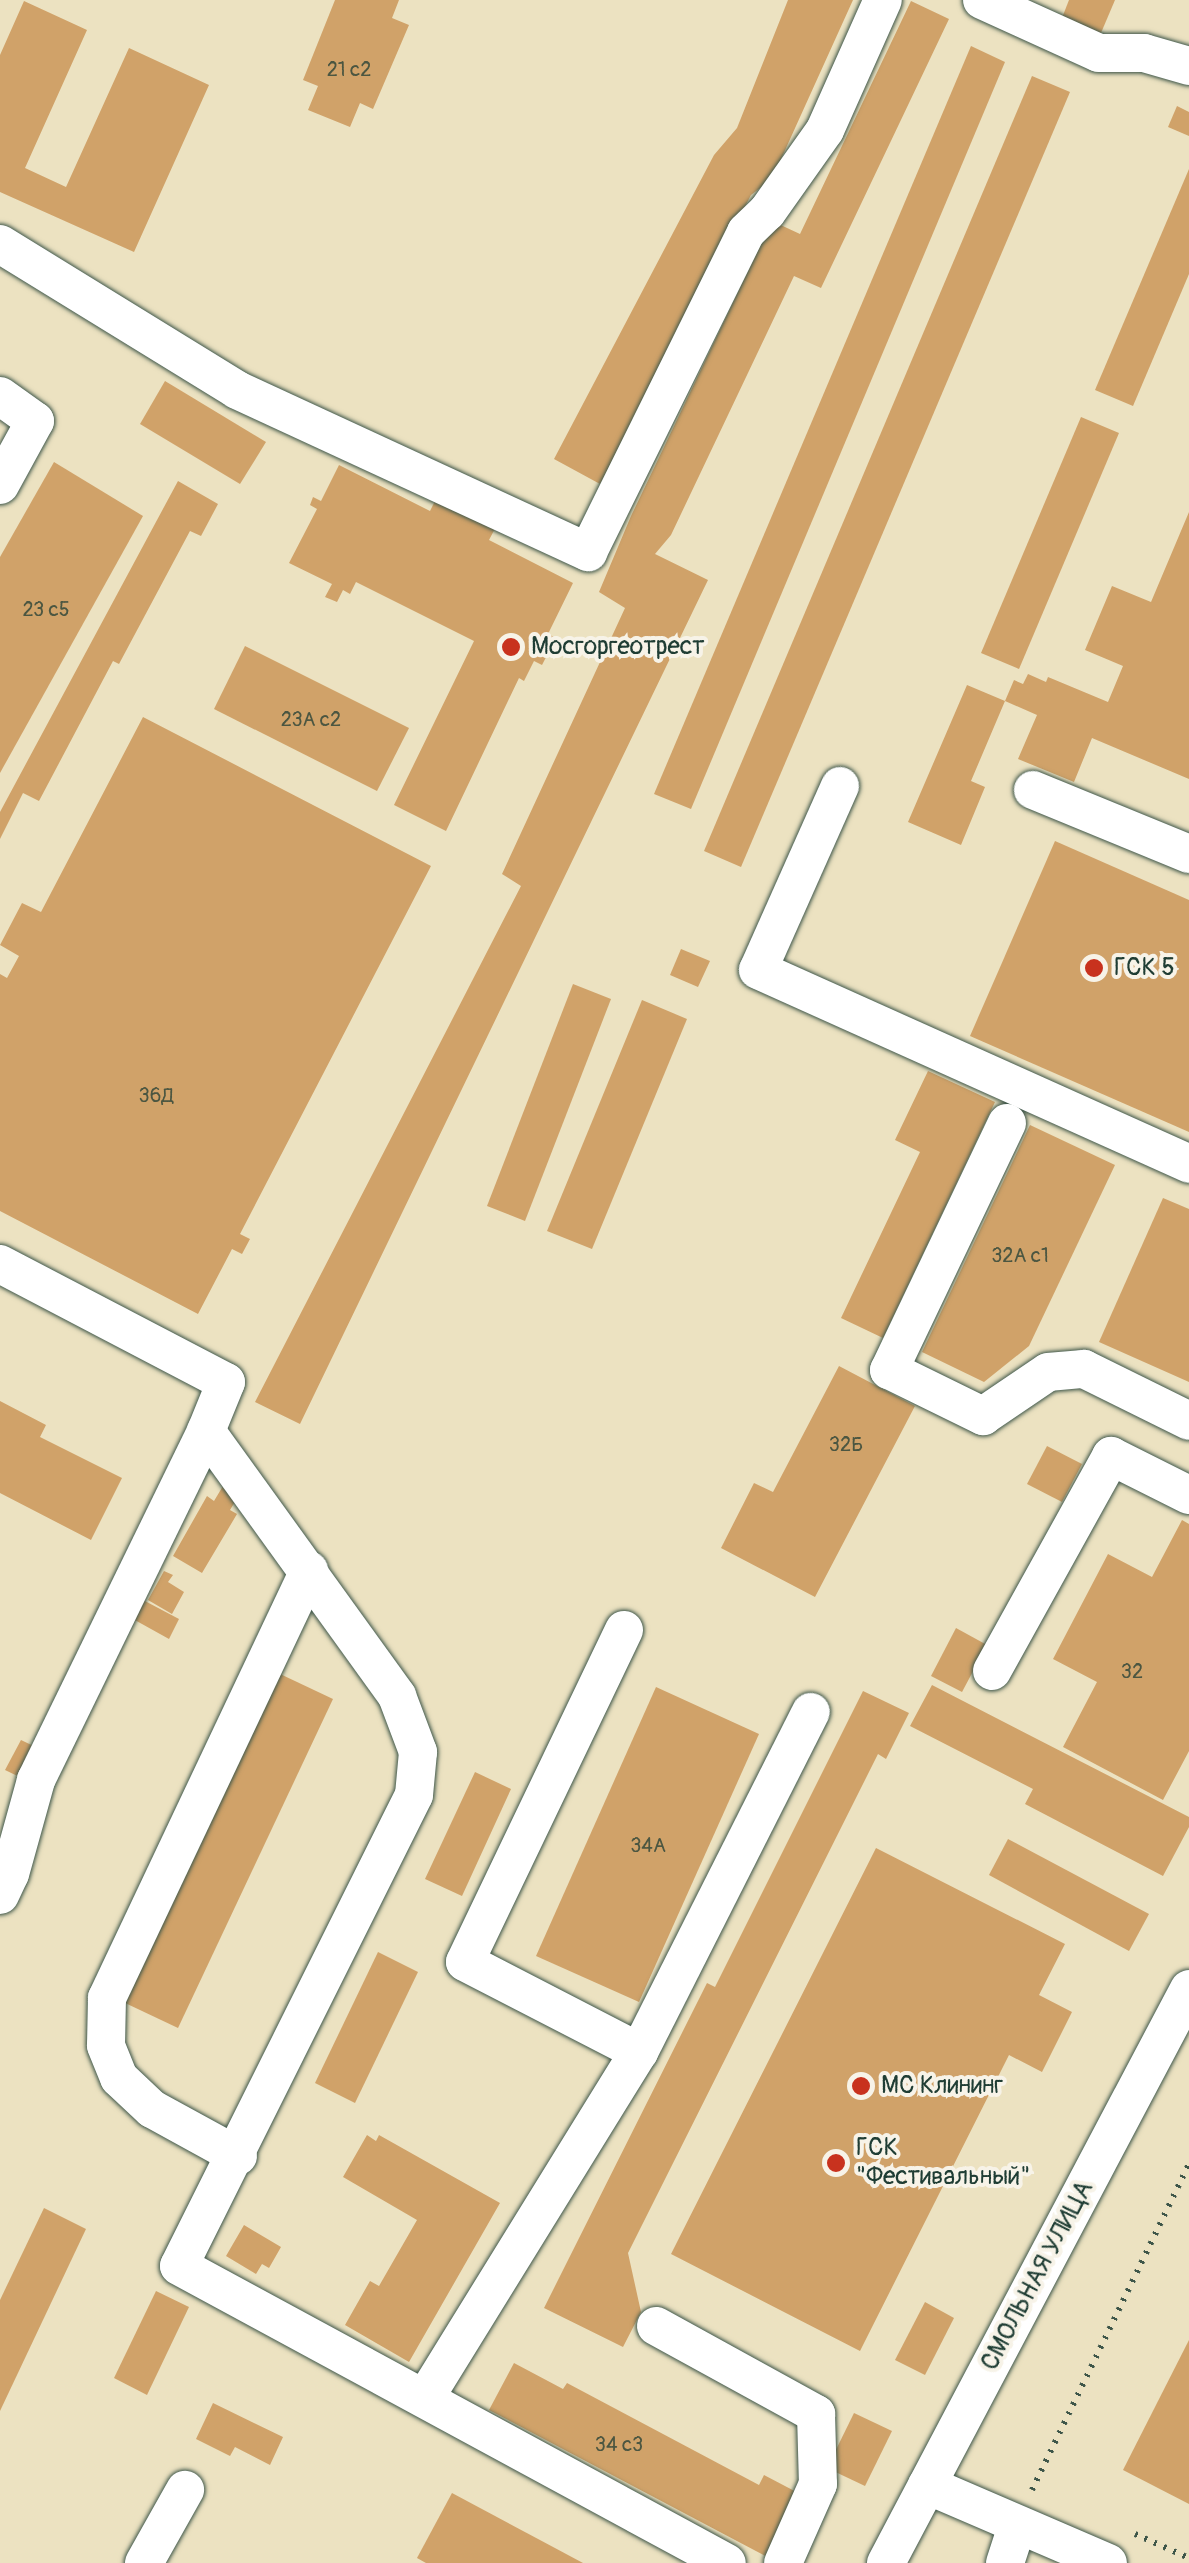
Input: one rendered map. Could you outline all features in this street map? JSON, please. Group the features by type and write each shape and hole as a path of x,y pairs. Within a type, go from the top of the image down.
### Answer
{"street":[{"path":"0,244 237,390 588,552 746,232 767,212 825,130 883,0"},
{"path":"982,0 1099,53 1144,53 1189,66"},
{"path":"0,396 36,421 0,485"},
{"path":"840,786 758,970 1189,1164"},
{"path":"1032,790 1189,854"},
{"path":"1007,1124 889,1370 984,1416 1048,1372 1084,1370 1189,1421"},
{"path":"0,1264 226,1382 206,1431 36,1780 10,1874 0,1894"},
{"path":"206,1431 397,1696 418,1752 414,1795 238,2156 179,2266 728,2563"},
{"path":"992,1672 1110,1456 1189,1496"},
{"path":"238,2156 152,2109 120,2078 106,2045 107,1998 309,1570"},
{"path":"624,1630 465,1962 639,2052"},
{"path":"425,2398 639,2052 811,1712"},
{"name":"СМОЛЬНАЯ УЛИЦА","path":"886,2563 1189,1988"},
{"path":"656,2326 816,2414 818,2484 783,2563"},
{"path":"927,2485 1017,2527 1113,2545"},
{"path":"144,2563 185,2490"},
{"path":"1004,2563 1017,2527"}],"path":[{"path":"1047,2496 1029,2488 1189,2164"},
{"path":"1113,2545 1189,2558"}],"building":[{"path":"335,0 399,0 392,18 409,25 373,109 360,103 350,127 308,110 318,86 303,80"},
{"path":"788,0 853,0 772,179 751,195 600,484 554,459 714,155 737,128"},
{"path":"1069,0 1115,0 1098,40 1060,23"},
{"path":"24,1 87,30 25,168 66,187 129,48 209,85 134,252 0,192 0,55"},
{"path":"911,1 949,19 821,288 794,276 671,535 655,554 708,580 300,1424 255,1402 521,886 502,874 625,608 599,592 631,516 772,221 800,234"},
{"path":"971,46 1005,62 691,809 654,794"},
{"path":"1032,76 1070,92 741,867 704,851"},
{"path":"1177,106 1189,112 1189,136 1168,127"},
{"path":"1189,169 1189,274 1133,406 1095,390"},
{"path":"165,381 266,442 240,484 140,424"},
{"path":"1081,417 1119,433 1019,669 981,653"},
{"path":"54,462 143,516 0,773 0,557"},
{"name":"Мосгоргеотрест","path":"339,465 430,511 440,491 499,521 489,540 573,583 548,634 556,638 542,665 534,661 524,681 519,678 446,831 394,805 474,641 356,582 350,594 343,590 337,602 325,597 332,584 289,563 317,509 310,505 313,497 321,501"},
{"path":"178,481 218,504 201,536 190,531 119,664 113,661 39,801 23,793 0,839 0,812"},
{"path":"1189,512 1189,779 1092,738 1074,782 1018,759 1037,715 1005,701 1014,680 1023,684 1028,674 1046,682 1048,677 1108,702 1123,666 1085,650 1112,586 1151,602"},
{"path":"245,646 409,728 377,791 214,709"},
{"path":"967,685 1005,701 971,781 985,787 961,845 908,822"},
{"path":"143,717 431,866 240,1234 250,1239 242,1254 232,1249 198,1314 0,1211 0,974 7,978 19,956 0,945 22,903 41,912"},
{"name":"ГСК 5","path":"1055,841 1189,900 1189,1132 970,1036"},
{"path":"681,949 710,961 698,987 670,975"},
{"path":"573,984 611,999 525,1221 487,1206"},
{"path":"642,1000 687,1019 592,1249 547,1231"},
{"path":"928,1071 995,1102 883,1338 841,1318 920,1152 895,1140"},
{"path":"1030,1125 1115,1165 1029,1346 984,1382 922,1352"},
{"path":"1163,1198 1189,1209 1189,1382 1099,1342"},
{"path":"839,1366 915,1406 815,1597 721,1548 754,1483 773,1492"},
{"path":"0,1401 46,1425 40,1437 122,1478 91,1540 0,1493"},
{"path":"1047,1446 1082,1464 1062,1502 1027,1484"},
{"path":"223,1486 239,1495 230,1510 237,1514 202,1573 173,1556 207,1496 214,1501"},
{"path":"1182,1520 1189,1524 1189,1751 1163,1800 1063,1747 1097,1682 1053,1659 1108,1554 1152,1577"},
{"path":"164,1571 173,1575 168,1582 184,1592 172,1614 148,1600"},
{"path":"143,1600 179,1619 169,1639 133,1619"},
{"path":"956,1628 987,1645 962,1692 931,1676"},
{"path":"278,1673 333,1699 178,2028 123,2002"},
{"path":"932,1685 1189,1817 1189,1827 1163,1876 1025,1804 1033,1789 910,1726"},
{"path":"656,1687 759,1734 639,2002 536,1956"},
{"path":"863,1691 909,1713 886,1759 878,1754 628,2253 641,2312 623,2347 544,2308 707,1983 715,1987"},
{"path":"21,1740 46,1752 30,1782 5,1770"},
{"path":"475,1772 511,1789 462,1896 425,1879"},
{"path":"1008,1839 1149,1914 1129,1951 989,1875"},
{"name":"ГСК \"Фестивальный\"","path":"876,1848 1065,1944 1039,1995 1072,2012 1042,2072 1009,2055 860,2351 671,2254"},
{"path":"378,1952 418,1972 355,2103 315,2083"},
{"path":"367,2135 376,2141 379,2135 500,2203 409,2362 345,2325 370,2281 379,2286 417,2220 343,2177"},
{"path":"44,2208 86,2229 0,2411 0,2300"},
{"path":"244,2225 281,2247 269,2268 262,2264 256,2274 226,2256"},
{"path":"156,2291 189,2307 147,2395 114,2378"},
{"path":"925,2302 954,2318 925,2375 895,2360"},
{"path":"1189,2340 1189,2504 1123,2470"},
{"path":"514,2363 563,2389 567,2383 759,2485 764,2475 804,2496 771,2559 489,2410"},
{"path":"213,2403 283,2437 270,2465 235,2447 230,2456 196,2439"},
{"path":"854,2413 892,2431 865,2486 827,2468"},
{"path":"452,2493 583,2563 426,2563 417,2558"}],"place":[{"name":"Мосгоргеотрест","path":"511,647"},
{"name":"ГСК 5","path":"1094,968"},
{"name":"МС Клининг","path":"861,2086"},
{"name":"ГСК \"Фестивальный\"","path":"836,2163"}]}
